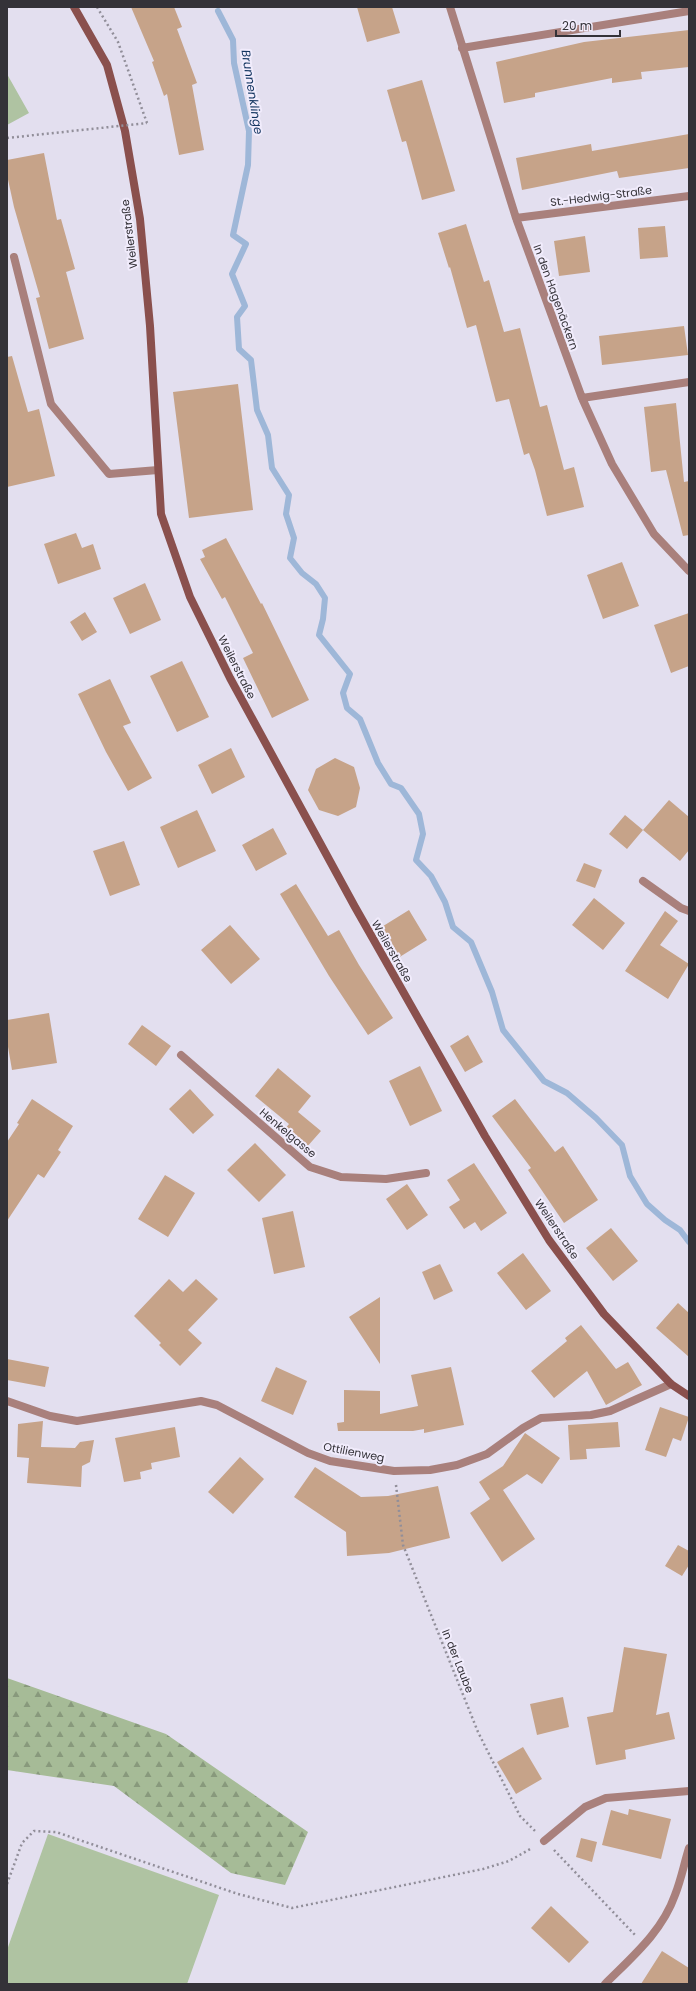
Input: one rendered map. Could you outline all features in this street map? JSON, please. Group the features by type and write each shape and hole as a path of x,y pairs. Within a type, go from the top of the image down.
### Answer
{"main road":[{"name":"Weilerstraße","path":"74,7 107,65 125,130 140,219 150,326 161,514 190,597 230,678 355,908 485,1136 549,1240 604,1314 671,1384 689,1396"}],"street":[{"name":"In den Hagenäckern","path":"450,7 516,218 582,398 612,464 654,534 689,571"},
{"path":"462,48 689,11"},
{"name":"St.-Hedwig-Straße","path":"516,218 689,196"},
{"path":"14,257 50,404 109,474 158,470"},
{"path":"582,398 689,382"},
{"path":"642,881 680,908 689,910"},
{"name":"Henkelgasse","path":"181,1056 310,1167 348,1178 386,1179 426,1173"},
{"name":"Ottilienweg","path":"7,1401 50,1416 77,1421 201,1401 217,1405 308,1453 330,1461 394,1471 430,1470 457,1465 487,1454 523,1428 542,1418 591,1415 610,1411 671,1384"},
{"path":"544,1841 585,1807 606,1798 689,1791"},
{"path":"605,1984 645,1945 662,1922 675,1896 689,1848"}],"path":[{"path":"7,138 147,124 118,42 96,7"},
{"name":"In der Laube","path":"394,1471 403,1545 478,1732 520,1816 645,1945"},
{"path":"7,1884 22,1844 34,1831 56,1832 238,1894 292,1908 483,1870 509,1861 544,1841"}],"green space":[{"path":"7,74 29,113 7,125"},
{"path":"7,1678 166,1734 308,1832 285,1885 231,1873 114,1786 7,1770"},
{"path":"48,1834 219,1895 187,1984 7,1984 7,1950"}],"building":[{"path":"131,7 174,7 182,27 177,29 197,83 192,85 204,150 179,155 167,94 164,96 152,62 154,61"},
{"path":"357,7 392,7 400,33 367,42"},
{"path":"689,30 689,67 641,72 642,79 612,83 612,78 535,93 535,97 504,103 496,62 584,42"},
{"path":"422,80 455,191 422,200 406,141 402,142 387,90"},
{"path":"689,134 689,168 619,178 617,171 522,190 516,158 591,144 592,151"},
{"path":"44,153 57,220 61,219 75,269 66,272 84,339 49,349 36,298 40,297 14,207 7,175 7,160"},
{"path":"466,224 484,282 489,280 504,332 520,328 540,407 547,405 564,470 574,467 584,507 547,516 529,453 524,455 509,399 496,402 476,325 467,328 450,267 449,268 438,233"},
{"path":"665,226 668,257 640,259 638,228"},
{"path":"585,236 590,272 559,276 554,241"},
{"path":"684,326 688,355 602,365 599,336"},
{"path":"12,356 28,412 39,409 55,476 7,487 7,357"},
{"path":"238,384 253,510 189,518 173,392"},
{"path":"676,403 684,482 689,481 689,535 683,536 666,470 651,472 644,407"},
{"path":"76,533 82,548 93,544 101,569 58,584 44,544"},
{"path":"226,538 261,604 262,603 309,700 272,718 243,658 253,653 225,597 222,599 200,559 205,557 202,550"},
{"path":"622,562 639,606 603,619 587,575"},
{"path":"145,583 161,620 130,634 113,598"},
{"path":"85,612 97,632 82,641 70,622"},
{"path":"689,613 689,666 671,673 654,625"},
{"path":"182,661 209,717 177,732 150,676"},
{"path":"110,679 131,723 123,726 152,778 128,791 106,752 78,694"},
{"path":"231,748 245,777 212,794 198,765"},
{"path":"335,758 354,767 360,788 356,807 338,816 319,810 308,790 316,769"},
{"path":"669,800 689,817 689,850 680,861 643,830"},
{"path":"197,810 216,851 178,868 160,827"},
{"path":"625,815 643,830 627,849 609,834"},
{"path":"273,828 287,854 256,871 242,845"},
{"path":"124,841 140,885 110,896 93,851"},
{"path":"584,863 602,870 595,888 576,881"},
{"path":"296,884 328,936 339,930 359,965 393,1018 368,1035 329,976 280,894"},
{"path":"594,898 625,923 603,950 572,925"},
{"path":"409,910 427,940 398,958 380,928"},
{"path":"665,911 678,921 660,945 689,964 668,999 625,971"},
{"path":"230,925 260,959 231,984 201,950"},
{"path":"49,1013 57,1063 12,1070 7,1041 7,1020"},
{"path":"142,1025 171,1046 156,1066 128,1044"},
{"path":"468,1035 483,1062 465,1072 450,1046"},
{"path":"420,1066 442,1111 410,1126 389,1081"},
{"path":"278,1068 311,1096 298,1112 321,1131 306,1148 284,1130 289,1124 255,1096"},
{"path":"190,1089 214,1115 193,1134 169,1109"},
{"path":"32,1099 73,1126 58,1150 61,1152 44,1178 38,1174 7,1221 7,1142 19,1124 17,1123"},
{"path":"515,1099 555,1152 563,1146 598,1200 564,1223 528,1170 531,1168 492,1116"},
{"path":"255,1143 286,1175 259,1202 227,1170"},
{"path":"474,1163 507,1213 481,1231 475,1222 464,1229 449,1207 460,1200 447,1180"},
{"path":"165,1175 195,1193 168,1237 138,1219"},
{"path":"407,1184 428,1215 407,1230 386,1199"},
{"path":"293,1211 305,1267 274,1274 262,1218"},
{"path":"611,1228 638,1261 613,1281 586,1248"},
{"path":"523,1253 551,1291 526,1310 497,1273"},
{"path":"440,1264 453,1291 434,1300 422,1272"},
{"path":"169,1279 183,1292 196,1279 218,1299 188,1330 202,1343 180,1366 159,1345 161,1343 134,1316"},
{"path":"380,1297 380,1364 349,1317"},
{"path":"678,1303 689,1313 689,1357 656,1328"},
{"path":"581,1325 616,1369 628,1362 642,1385 606,1405 587,1371 554,1398 531,1371 567,1341 565,1338"},
{"path":"7,1359 49,1367 45,1387 7,1380"},
{"path":"276,1367 307,1381 293,1415 261,1401"},
{"path":"451,1367 464,1425 424,1433 424,1429 413,1431 338,1431 337,1423 344,1422 344,1390 380,1391 380,1414 418,1406 411,1375"},
{"path":"660,1407 689,1417 681,1441 673,1438 666,1457 645,1450"},
{"path":"43,1421 41,1447 75,1448 80,1442 94,1440 90,1462 82,1466 81,1487 27,1483 29,1458 17,1457 18,1424"},
{"path":"618,1422 620,1447 586,1449 587,1459 570,1460 568,1425"},
{"path":"175,1427 180,1457 151,1463 152,1469 140,1472 141,1479 124,1482 115,1438"},
{"path":"525,1433 560,1458 542,1484 527,1474 503,1490 535,1539 502,1562 470,1513 490,1499 479,1482 503,1466"},
{"path":"240,1457 264,1479 233,1514 208,1492"},
{"path":"315,1467 361,1497 388,1496 438,1486 450,1538 389,1553 347,1556 346,1532 294,1497"},
{"path":"678,1545 689,1551 689,1565 682,1576 665,1566"},
{"path":"624,1647 667,1654 656,1715 669,1712 675,1739 625,1750 626,1759 596,1765 587,1717 613,1712"},
{"path":"563,1697 569,1727 537,1735 530,1704"},
{"path":"523,1747 542,1779 516,1794 497,1762"},
{"path":"629,1809 671,1819 661,1859 602,1845 611,1810 628,1815"},
{"path":"581,1838 597,1842 592,1862 576,1857"},
{"path":"551,1906 589,1942 569,1963 531,1928"},
{"path":"662,1951 689,1968 689,1984 641,1984"}],"waterway":[{"name":"Brunnenklinge","path":"218,11 233,40 234,63 249,131 248,165 233,235 246,244 232,274 245,306 237,317 239,349 251,360 257,410 268,435 272,468 289,495 286,514 294,538 290,558 302,573 316,584 325,598 323,619 319,635 350,674 343,693 347,708 360,719 378,763 391,784 401,788 419,814 423,834 416,860 431,876 445,902 453,927 471,942 492,992 503,1030 544,1081 567,1093 596,1118 622,1145 630,1176 647,1204 665,1220 680,1230 689,1242"}]}
